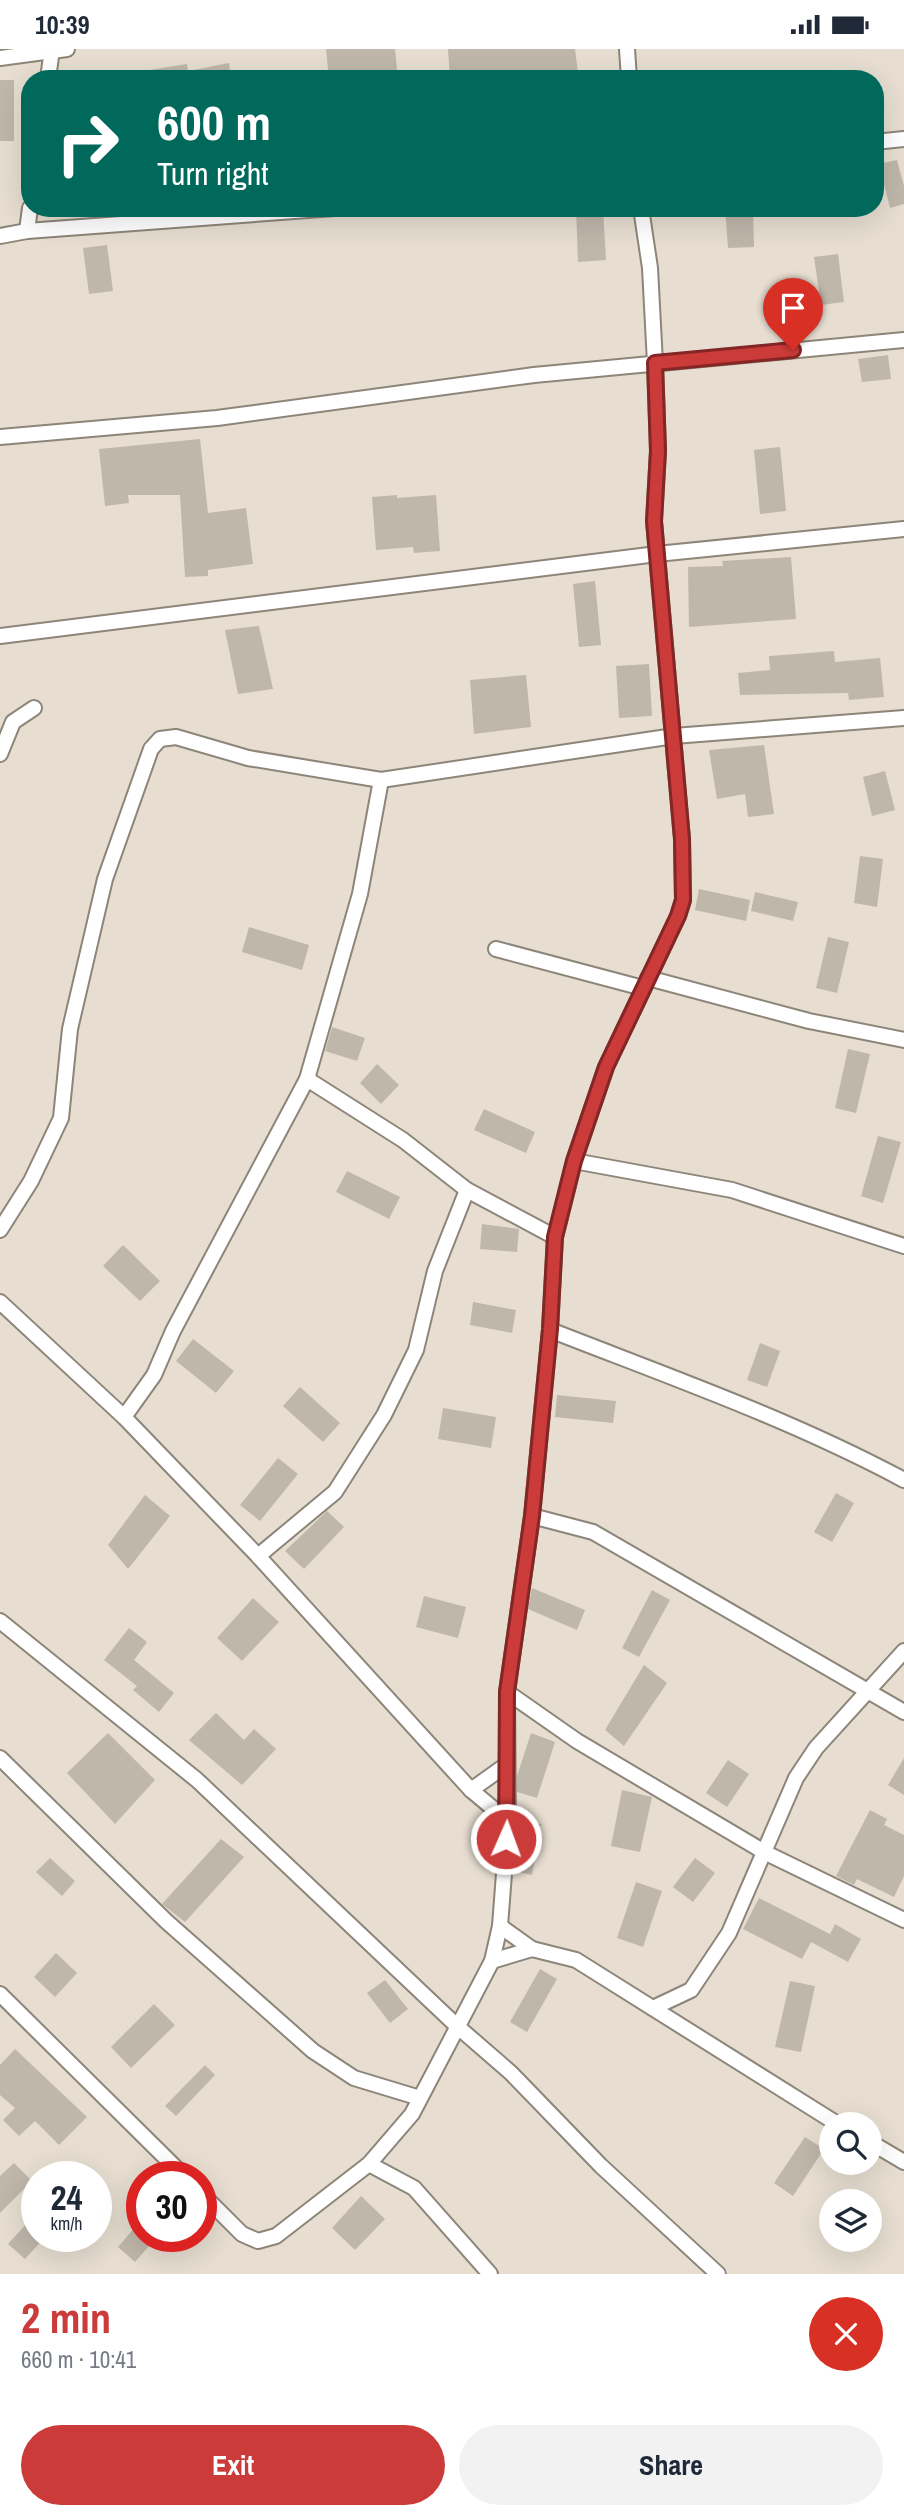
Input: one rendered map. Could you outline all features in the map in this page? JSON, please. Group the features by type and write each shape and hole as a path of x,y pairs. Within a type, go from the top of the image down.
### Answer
{"street":[{"path":"0,58 68,49"},
{"path":"627,49 628,70"},
{"path":"49,70 52,50"},
{"path":"884,141 904,139"},
{"path":"27,231 29,217"},
{"path":"0,236 27,231 214,217"},
{"path":"217,2209 242,2234 258,2241 276,2236 369,2164 412,2113 492,1961 500,1926 508,1821 507,1692 532,1516 550,1329 555,1237 574,1161 606,1067 678,916 683,900 682,839 654,521 658,451 655,363 650,268 642,217"},
{"path":"0,437 216,418 534,375 904,340"},
{"path":"0,636 58,631 657,554 904,529"},
{"path":"0,754 13,722 34,708"},
{"path":"0,1230 31,1181 61,1118 70,1029 105,879 151,748 160,739 176,737 248,758 381,780 674,736 904,718"},
{"path":"124,1417 155,1375 173,1331 307,1079 360,894 381,780"},
{"path":"496,949 809,1021 904,1039"},
{"path":"307,1079 403,1140 467,1190 555,1237"},
{"path":"574,1161 732,1190 904,1246"},
{"path":"258,1556 335,1492 384,1415 416,1350 435,1271 467,1190"},
{"path":"0,1302 124,1417 258,1556 471,1790 508,1821"},
{"path":"550,1329 744,1403 839,1445 904,1480"},
{"path":"532,1516 593,1532 904,1711"},
{"path":"0,1621 197,1780 458,2027 511,2073 601,2166 718,2274"},
{"path":"653,2008 691,1990 729,1933 766,1853 781,1807 796,1778 816,1748 904,1651"},
{"path":"507,1692 577,1741 766,1853 904,1920"},
{"path":"0,1758 166,1921 313,2051 354,2078 420,2098"},
{"path":"471,1790 506,1765"},
{"path":"500,1926 532,1949 576,1960 819,2112"},
{"path":"492,1961 532,1949"},
{"path":"0,1994 169,2161"},
{"path":"882,2149 904,2162"},
{"path":"369,2164 414,2188 484,2272"}],"building":[{"path":"326,49 395,49 397,70 328,70"},
{"path":"448,49 575,49 578,70 449,70"},
{"path":"229,63 230,70 193,70"},
{"path":"187,64 188,70 149,70"},
{"path":"0,80 14,80 14,141 0,141"},
{"path":"897,160 904,186 904,204 890,208 884,184 884,163"},
{"path":"576,217 604,217 606,260 578,262"},
{"path":"726,217 753,217 754,247 728,248"},
{"path":"107,245 113,291 89,294 83,248"},
{"path":"838,254 844,302 821,305 814,257"},
{"path":"888,355 891,379 862,382 858,359"},
{"path":"200,439 208,513 246,508 253,564 208,570 208,576 185,577 180,495 128,495 129,503 105,506 99,449"},
{"path":"780,447 786,511 760,514 754,450"},
{"path":"397,495 397,498 436,495 440,551 414,553 413,547 376,550 372,497"},
{"path":"791,557 796,619 689,627 688,567 723,566 722,561"},
{"path":"595,581 601,645 579,647 573,584"},
{"path":"259,626 273,689 238,694 225,630"},
{"path":"834,651 835,662 880,658 884,697 849,700 848,693 740,695 738,673 770,670 769,656"},
{"path":"649,664 652,716 619,718 616,666"},
{"path":"526,675 531,727 474,734 470,680"},
{"path":"764,745 774,814 748,817 745,794 717,799 709,750"},
{"path":"885,771 895,810 872,816 863,777"},
{"path":"860,856 883,859 877,907 854,903"},
{"path":"699,889 750,900 746,921 695,910"},
{"path":"755,892 798,902 793,921 751,911"},
{"path":"249,927 309,945 302,970 242,952"},
{"path":"828,937 849,942 837,993 816,988"},
{"path":"332,1027 365,1038 357,1061 325,1051"},
{"path":"848,1049 870,1054 856,1113 835,1108"},
{"path":"377,1064 399,1085 381,1104 360,1083"},
{"path":"484,1109 535,1132 526,1153 474,1130"},
{"path":"878,1136 901,1142 883,1203 861,1196"},
{"path":"347,1171 400,1197 389,1219 336,1192"},
{"path":"482,1224 519,1229 517,1252 480,1249"},
{"path":"123,1245 160,1281 140,1301 103,1266"},
{"path":"473,1302 516,1310 512,1333 470,1325"},
{"path":"193,1339 234,1371 216,1393 176,1361"},
{"path":"760,1343 780,1351 767,1387 747,1380"},
{"path":"300,1387 340,1423 323,1442 283,1406"},
{"path":"557,1395 616,1401 613,1423 555,1417"},
{"path":"443,1408 496,1417 491,1448 438,1439"},
{"path":"278,1458 298,1474 260,1521 240,1505"},
{"path":"836,1493 854,1503 832,1542 814,1532"},
{"path":"145,1495 170,1516 128,1569 108,1545"},
{"path":"327,1511 344,1527 304,1569 285,1551"},
{"path":"532,1588 585,1610 577,1630 528,1609"},
{"path":"652,1590 670,1600 639,1657 622,1648"},
{"path":"424,1596 466,1607 458,1638 416,1627"},
{"path":"253,1598 279,1622 242,1661 217,1638"},
{"path":"129,1628 147,1642 134,1660 174,1693 159,1712 133,1690 137,1686 104,1660"},
{"path":"644,1665 667,1683 624,1746 605,1730"},
{"path":"216,1713 244,1740 254,1729 276,1749 242,1785 189,1740"},
{"path":"108,1733 155,1780 115,1824 67,1773"},
{"path":"531,1733 555,1742 537,1798 517,1792 517,1776"},
{"path":"904,1758 904,1795 888,1785"},
{"path":"728,1760 749,1774 727,1807 706,1793"},
{"path":"622,1790 652,1797 640,1852 611,1846"},
{"path":"870,1810 887,1819 884,1825 904,1835 904,1876 894,1897 857,1879 854,1885 836,1876"},
{"path":"518,1819 541,1824 532,1875 514,1871"},
{"path":"221,1839 244,1857 185,1922 162,1904"},
{"path":"50,1858 75,1881 62,1896 36,1872"},
{"path":"695,1858 715,1873 693,1902 673,1887"},
{"path":"636,1882 662,1891 643,1947 617,1938"},
{"path":"759,1898 830,1934 835,1924 861,1939 848,1962 811,1942 802,1959 743,1929"},
{"path":"56,1953 77,1973 55,1997 34,1977"},
{"path":"540,1969 557,1979 527,2032 510,2022"},
{"path":"385,1980 408,2009 390,2023 367,1993"},
{"path":"790,1981 815,1986 801,2052 775,2047"},
{"path":"154,2004 175,2025 131,2068 111,2047"},
{"path":"15,2049 87,2117 59,2145 35,2121 19,2136 3,2120 15,2108 0,2095 0,2065"},
{"path":"205,2065 215,2075 176,2116 165,2106"},
{"path":"805,2137 819,2146 819,2157 793,2196 774,2183"},
{"path":"14,2163 21,2170 21,2192 0,2213 0,2176"},
{"path":"361,2196 385,2219 355,2250 332,2228"},
{"path":"21,2230 21,2252 31,2252 25,2259 8,2244"},
{"path":"126,2238 126,2252 144,2252 135,2262 118,2247"}],"route":[{"path":"506,1839 507,1692 532,1516 550,1329 555,1237 574,1161 606,1067 678,916 683,900 682,839 654,521 658,451 655,363 793,350"}]}
